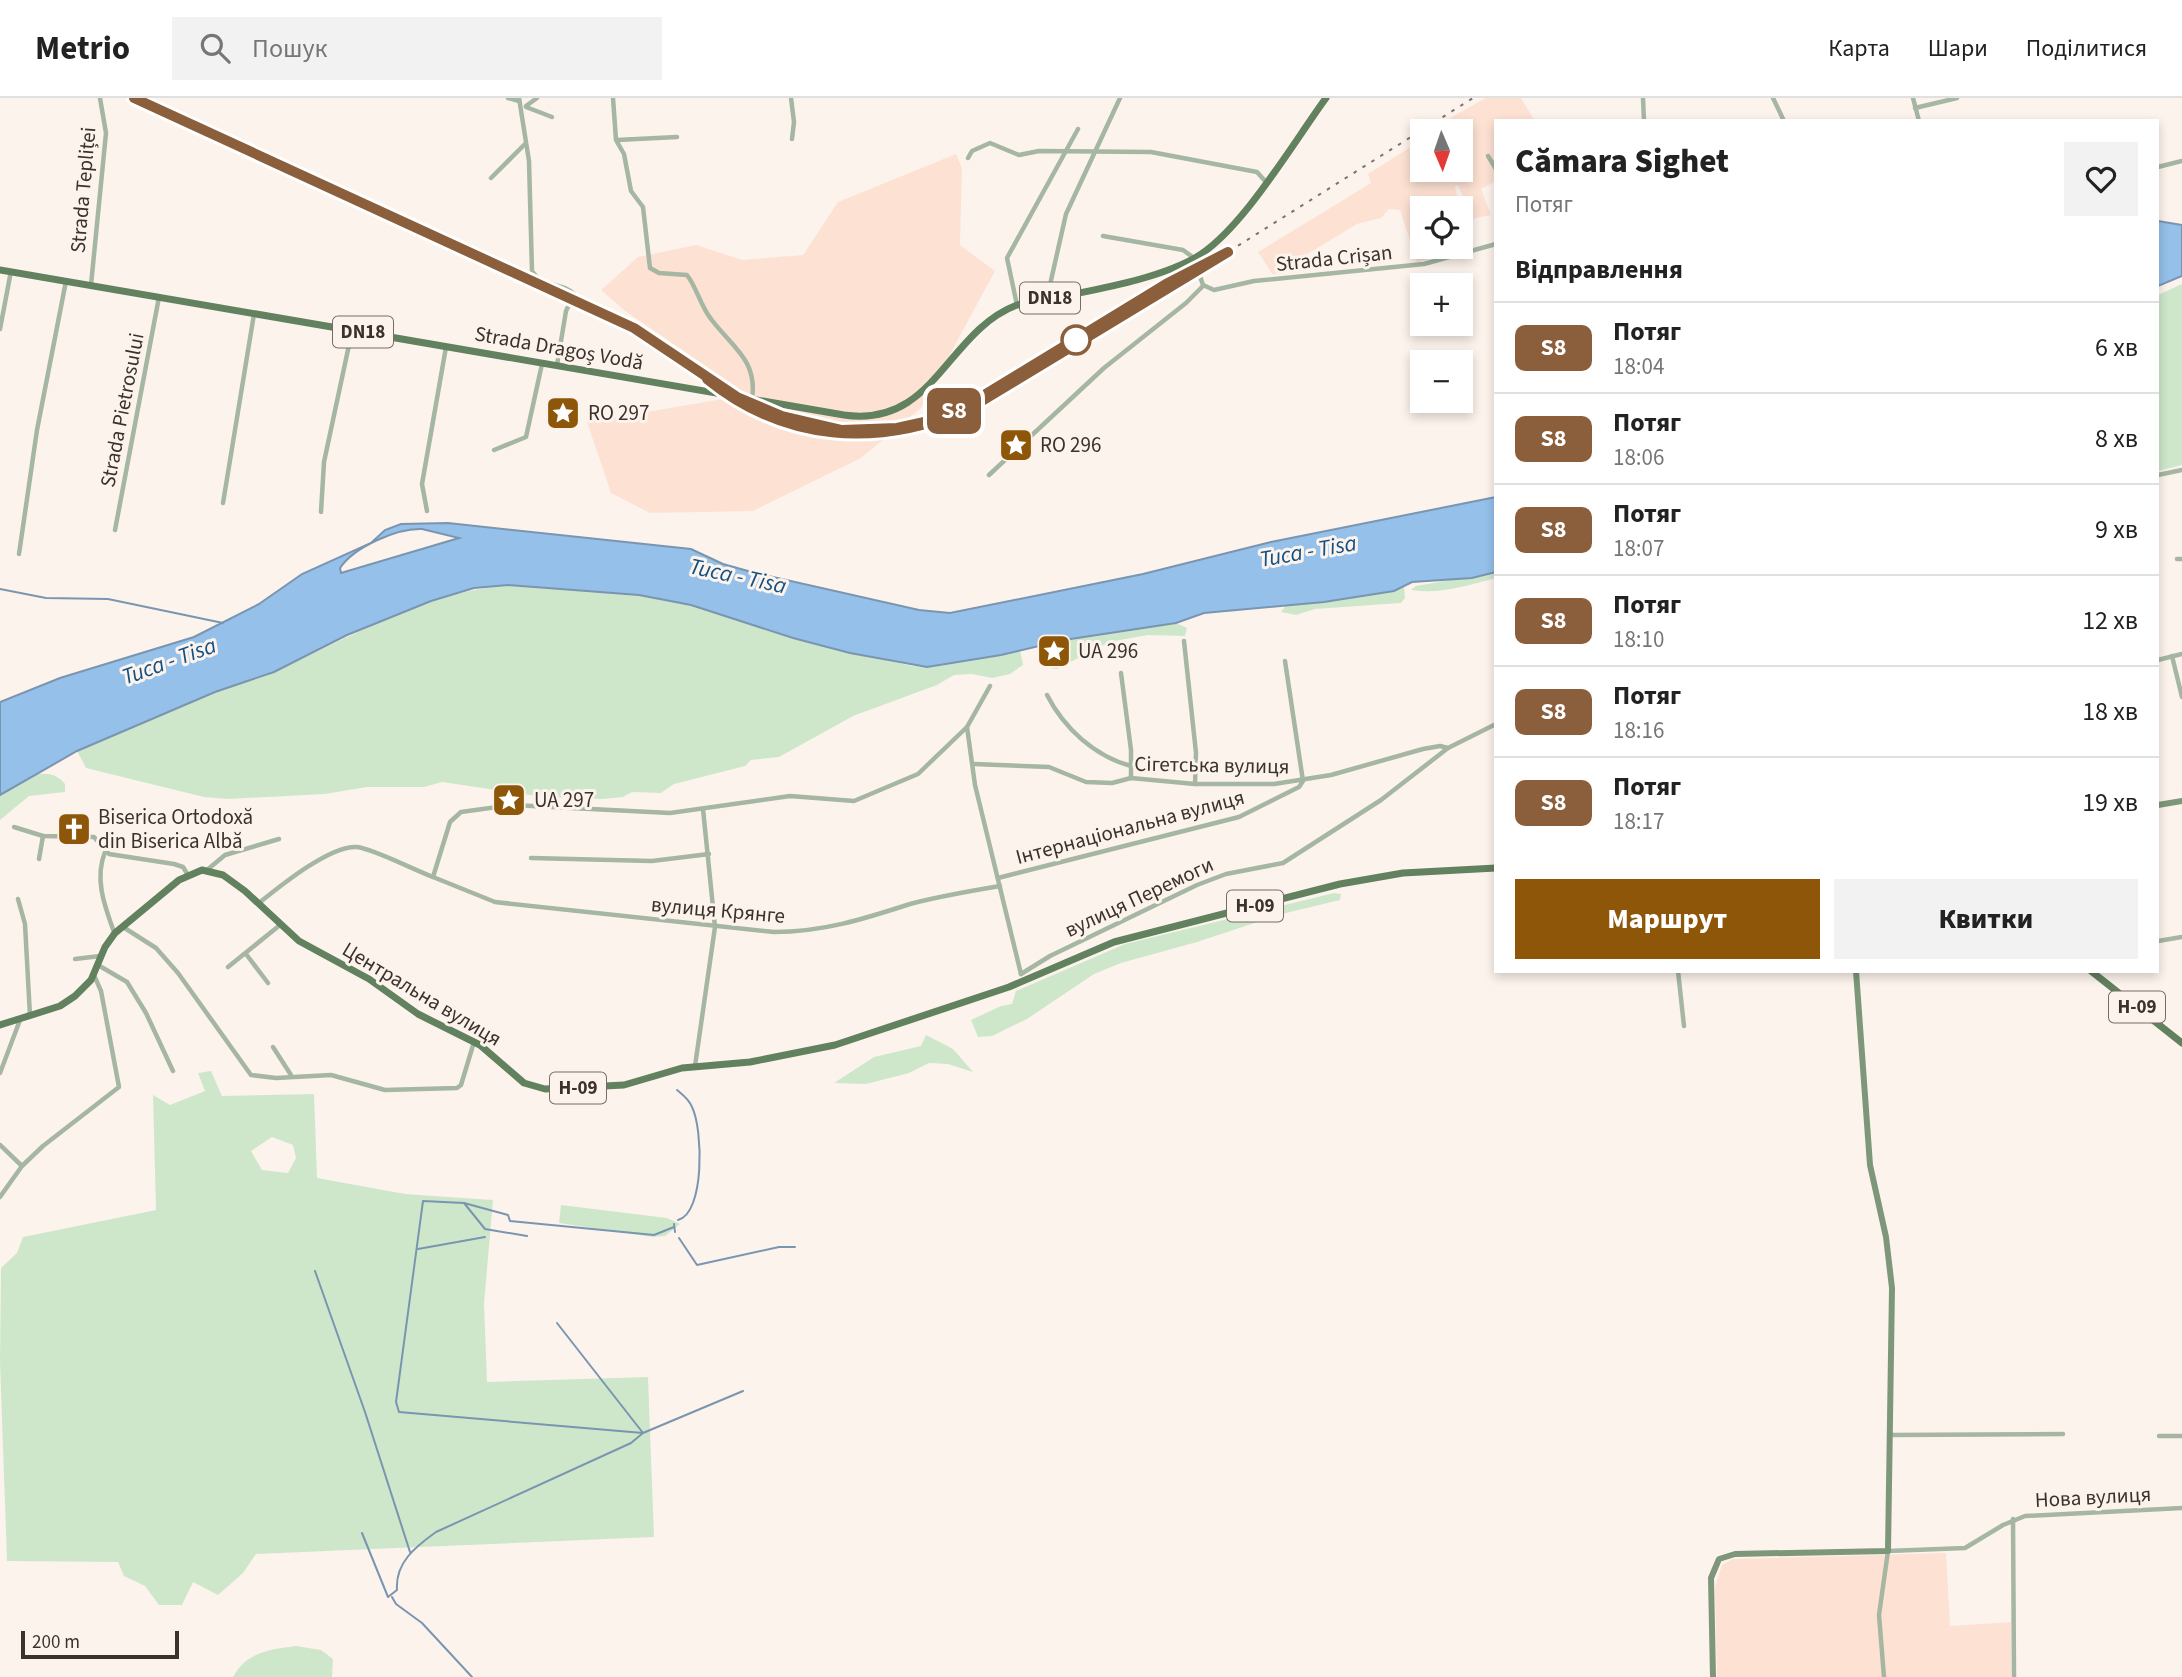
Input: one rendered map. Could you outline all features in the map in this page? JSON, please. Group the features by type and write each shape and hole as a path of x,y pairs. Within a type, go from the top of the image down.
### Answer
{"main road":[{"name":"Strada Dragoș Vodă","path":"0,270 860,417 890,414 934,379 985,323 1017,305 1152,275 1194,258 1223,236 1325,98"},
{"name":"Н-09","path":"1022,978 1114,942 1340,884 1403,873 1494,868"},
{"name":"Центральна вулиця","path":"208,870 223,875 259,903 299,941 369,979 418,1014 474,1041 524,1083 545,1088 624,1084 695,1066 750,1062 835,1045 1022,978"},
{"path":"0,1025 30,1017 75,996 85,988 114,933 188,875 208,870"},
{"name":"Н-09","path":"2094,973 2182,1043"}],"street":[{"name":"Strada Tepliței","path":"91,285 106,133 100,98"},
{"path":"508,98 519,99 524,108 525,143 530,175 532,271 539,280 575,294 566,311 557,365"},
{"path":"524,108 537,98"},
{"path":"613,98 616,139 624,154 631,191 643,207 650,268 659,273 687,275 692,281 710,318 752,369 752,399"},
{"path":"791,98 794,122 792,139"},
{"path":"1047,298 1051,269 1066,214 1119,98"},
{"path":"1643,98 1644,119"},
{"path":"1773,98 1783,119"},
{"path":"1913,98 1918,119"},
{"path":"1915,108 1957,98"},
{"path":"524,108 552,117"},
{"path":"1017,305 1007,258 1078,129"},
{"path":"616,139 677,137"},
{"path":"491,178 525,143"},
{"path":"968,158 972,151 990,143 1018,155 1039,151 1151,152 1257,172 1265,181"},
{"path":"1488,156 1494,166"},
{"path":"2159,167 2182,161"},
{"path":"989,475 1104,368 1186,303 1203,285 1194,258 1183,250 1103,236"},
{"name":"Strada Crișan","path":"1203,285 1214,290 1254,281 1424,264 1494,245"},
{"path":"0,329 11,271"},
{"path":"19,554 34,443 66,281"},
{"name":"Strada Pietrosului","path":"115,530 159,297"},
{"path":"223,503 255,313"},
{"path":"320,512 324,462 352,330"},
{"path":"427,511 422,484 447,346"},
{"path":"494,450 526,437 542,363"},
{"path":"2159,475 2182,470"},
{"path":"1184,641 1196,753 1195,784"},
{"path":"2159,660 2182,654"},
{"path":"2172,656 2182,697"},
{"path":"1285,661 1303,781"},
{"path":"1121,673 1131,778"},
{"path":"433,877 450,822 455,815 470,810 512,805 670,813 790,796 854,801 918,774 967,727 990,686"},
{"path":"1047,695 1060,717 1088,744 1130,766"},
{"path":"1448,748 1494,725"},
{"name":"Інтернаціональна вулиця","path":"967,727 975,785 1022,978"},
{"name":"Сігетська вулиця","path":"974,764 1049,767 1086,782 1111,783 1131,778 1195,784 1303,781 1423,749 1448,748"},
{"name":"вулиця Перемоги","path":"1022,978 1051,956 1197,885 1226,874 1283,863 1381,800 1448,748"},
{"name":"Інтернаціональна вулиця","path":"998,878 1239,817 1299,787 1303,781"},
{"path":"2159,804 2182,801"},
{"path":"695,1066 715,927 703,809"},
{"path":"14,827 43,836 94,837 105,852 174,864 183,867 188,875"},
{"path":"39,859 43,836"},
{"path":"208,870 225,855 279,839"},
{"name":"вулиця Крянге","path":"259,903 299,871 349,848 365,849 495,902 715,927 810,932 842,926 912,904 1000,886"},
{"path":"105,852 102,860 101,897 114,933"},
{"path":"531,858 652,861 709,854"},
{"path":"18,899 25,924 30,1017"},
{"path":"228,967 280,925"},
{"path":"122,926 156,948 178,973 251,1075 276,1078 331,1075 385,1090 457,1088 461,1085 474,1041"},
{"path":"2159,941 2182,937"},
{"path":"246,954 268,983"},
{"path":"75,959 101,956"},
{"path":"97,965 127,982 146,1013 173,1071"},
{"path":"1678,973 1684,1026"},
{"path":"1856,973 1870,1165 1890,1261 1888,1551 1879,1615 1884,1677"},
{"path":"0,1197 22,1166 119,1087 101,991 93,974"},
{"path":"0,1073 20,1020"},
{"path":"273,1047 292,1076"},
{"path":"0,1145 22,1166"},
{"path":"1889,1435 2063,1434"},
{"path":"2159,1436 2182,1436"},
{"name":"Нова вулиця","path":"1888,1551 1965,1548 2013,1519 2025,1516 2182,1508"},
{"path":"2013,1519 2014,1677"},
{"path":"1713,1677 1711,1578 1719,1559 1735,1554 1888,1551"}],"shaded area":[{"path":"1486,98 1521,98 1534,119 1494,119 1494,182 1481,189 1491,215 1473,219 1473,196 1463,196 1458,185 1455,186 1457,196 1410,196 1410,241 1400,210 1389,209 1381,218 1357,224 1273,275 1258,252 1371,183 1368,174 1410,147 1410,182 1474,182 1474,119 1450,119"},
{"path":"956,154 962,168 960,245 995,271 921,408 861,458 753,511 650,513 611,493 587,422 723,399 735,386 625,311 601,290 638,257 696,245 742,260 803,255 838,202"},
{"path":"1946,1553 1950,1626 2011,1622 2011,1677 1717,1677 1715,1587 1722,1565 1733,1559"}],"green space":[{"path":"2182,284 2182,465 2159,471 2159,295"},
{"path":"1494,572 1494,578 1454,588 1411,590 1416,586"},
{"path":"508,585 639,595 691,605 793,639 912,666 927,667 1020,650 1023,665 1010,674 992,678 972,674 954,675 937,685 853,716 779,757 751,760 745,766 674,784 661,793 632,792 623,797 603,799 544,797 442,782 424,787 367,787 325,794 228,799 204,797 86,768 77,751 214,692 275,672 388,618 446,597"},
{"path":"1404,585 1405,598 1401,603 1315,609 1296,615 1281,612 1287,604 1383,593"},
{"path":"1176,623 1187,628 1185,636 1148,635 1109,642 1057,669 1050,668 1038,645"},
{"path":"39,774 60,778 65,784 65,792 29,796 0,820 0,795 22,780"},
{"path":"1334,893 1341,894 1340,900 1282,914 1121,963 1094,974 1027,1019 992,1036 978,1037 971,1020 1001,1006 1012,1004 1016,991 1125,944"},
{"path":"926,1035 953,1049 973,1072 948,1064 929,1063 909,1073 866,1084 834,1083 874,1057 921,1046"},
{"path":"211,1071 222,1096 314,1094 317,1178 405,1194 493,1200 484,1304 487,1382 648,1377 654,1537 256,1554 243,1573 218,1595 193,1582 182,1605 159,1605 145,1586 124,1576 118,1562 7,1561 0,1362 1,1268 17,1253 23,1237 156,1210 153,1095 170,1105 205,1091 198,1073","holes":["272,1137 293,1145 296,1158 288,1173 262,1170 251,1151"]},
{"path":"561,1205 667,1218 680,1224 665,1236 652,1237 559,1223"},
{"path":"296,1646 321,1650 333,1659 332,1677 233,1677 245,1662 260,1653"}],"water":[{"path":"2159,221 2182,225 2182,276 2159,286"},
{"name":"Тиса - Tisa","path":"1494,497 1494,572 1472,578 1412,582 1394,591 1324,602 1204,613 1176,623 1064,640 1001,655 927,667 850,653 793,638 691,605 639,595 508,585 474,588 431,601 347,635 274,672 215,692 77,751 0,795 0,702 60,678 194,637 259,604 302,574 371,543 385,530 401,524 448,523 691,549 723,564 755,573 919,610 950,613 1143,574 1271,542","holes":["422,529 459,538 341,573 340,568 355,553 389,535"]}],"waterway":[{"name":"Тиса - Tisa","path":"0,589 46,598 108,599 223,623"},
{"path":"677,1090 688,1099 692,1107 700,1151 693,1202 687,1214 678,1220"},
{"path":"464,1203 423,1201 396,1402 399,1412 643,1433 557,1323"},
{"path":"527,1236 485,1229 464,1203 508,1215 510,1221 654,1235 674,1227"},
{"path":"674,1224 675,1232"},
{"path":"418,1249 485,1237"},
{"path":"679,1238 697,1265 779,1247 795,1247"},
{"path":"315,1271 365,1412 410,1552"},
{"path":"362,1533 388,1597 397,1590 399,1572 408,1556 436,1532 631,1443 643,1433 743,1391"},
{"path":"392,1597 396,1604 422,1623 472,1677"}],"railway":[{"path":"134,98 634,328 737,397 806,424 869,431 929,421 966,406 1166,284 1228,252 1473,98"}],"train":[{"name":"S8","path":"134,98 634,328 737,397 806,424 842,430 897,428 929,421 966,406 1166,284 1228,252 967,410 934,423 898,432 841,434 805,428 757,411 726,394 707,379"}],"place":[{"name":"RO 297","path":"563,413"},
{"name":"RO 296","path":"1016,445"},
{"name":"UA 296","path":"1054,651"},
{"name":"UA 297","path":"509,800"},
{"name":"Biserica Ortodoxă din Biserica Albă","path":"74,829"}]}
